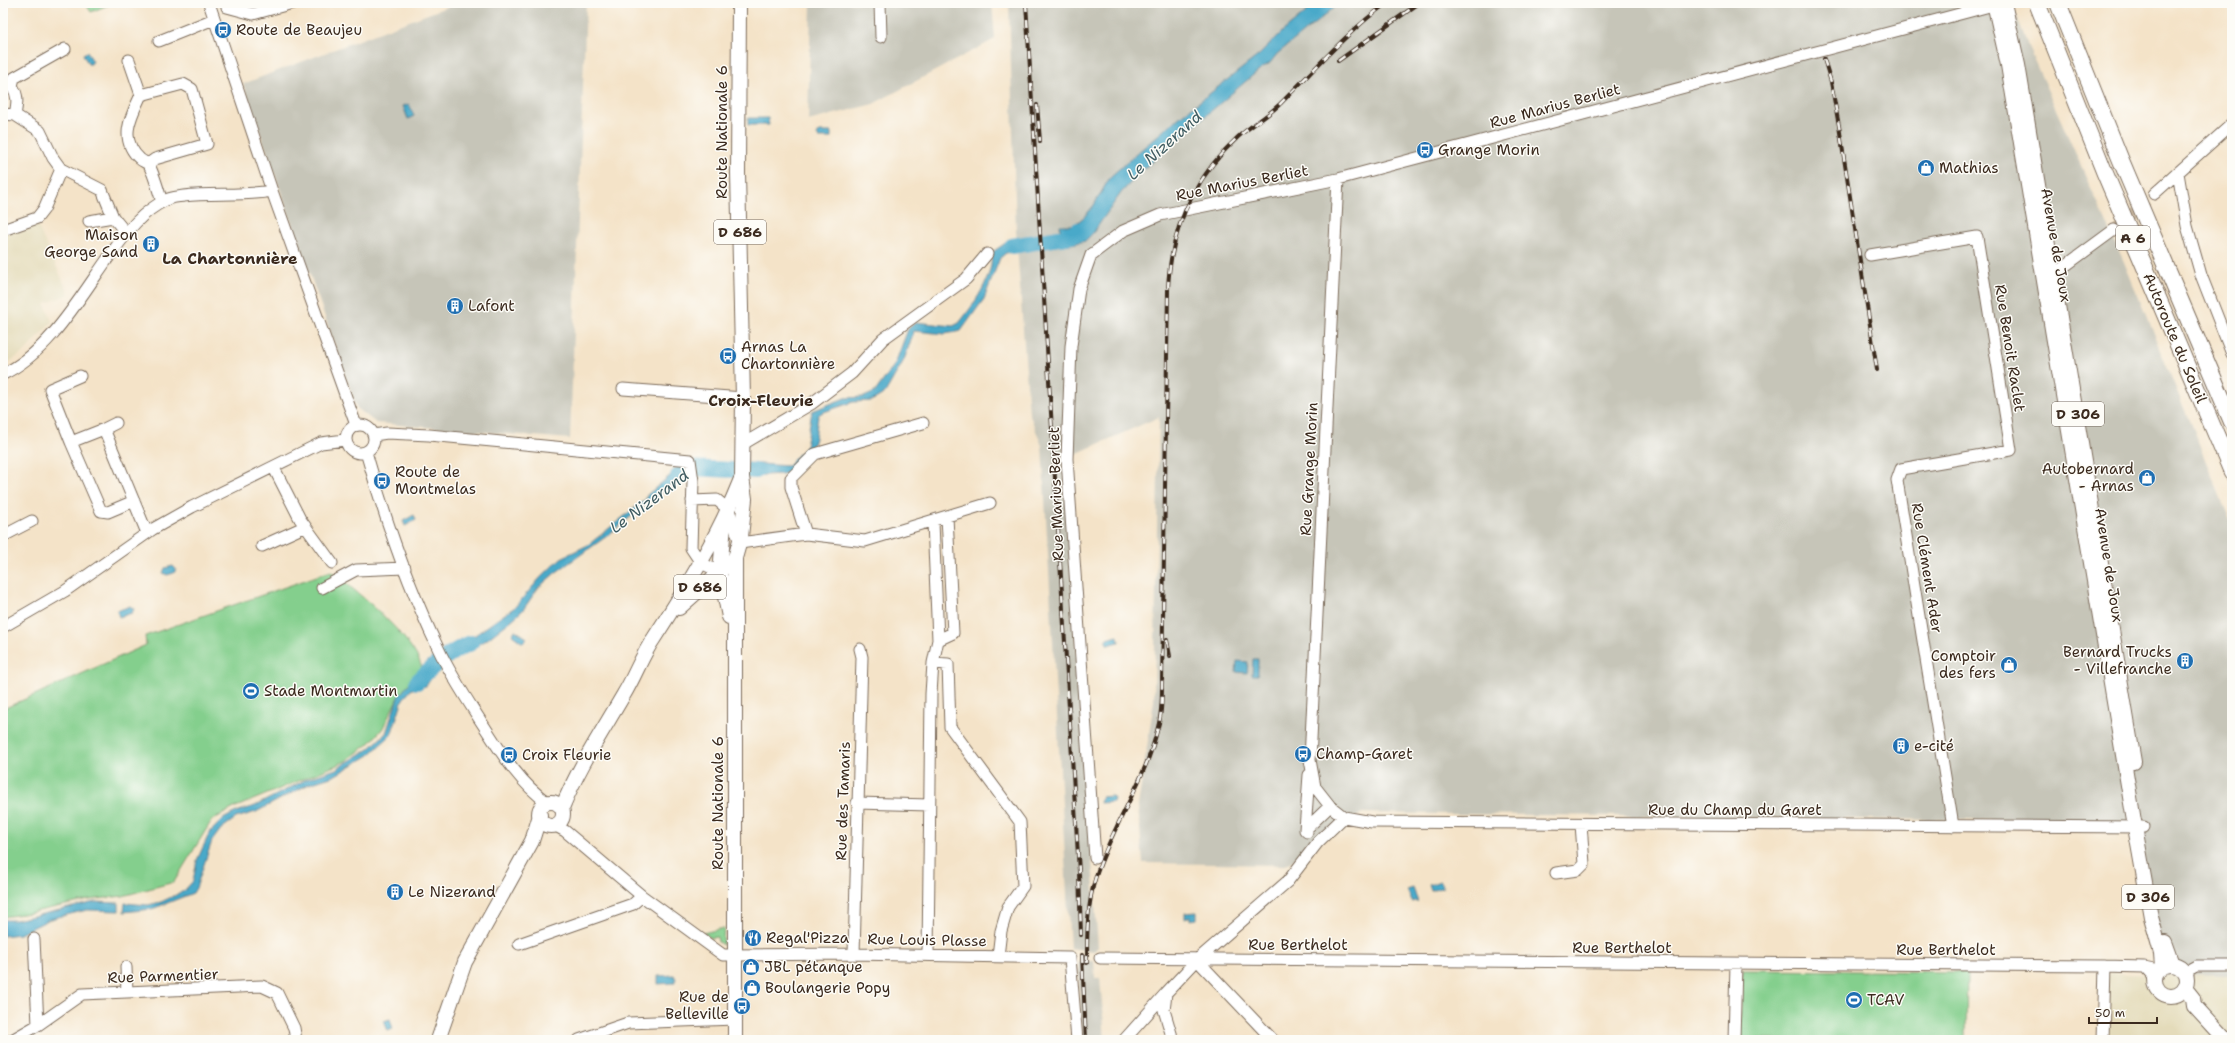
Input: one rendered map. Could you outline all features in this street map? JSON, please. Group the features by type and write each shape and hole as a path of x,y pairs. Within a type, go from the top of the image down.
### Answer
{"highway":[{"name":"Autoroute du Soleil","path":"2037,3 2092,142 2232,472"},
{"name":"Autoroute du Soleil","path":"2058,3 2120,158 2232,422"}],"main road":[{"name":"Route Nationale 6","path":"735,956 735,558 740,543 744,499 742,477 743,398 738,173 739,3"},
{"name":"Avenue de Joux","path":"1998,4 2018,65 2029,156 2049,275 2122,678 2139,827 2159,920 2168,951 2162,970"},
{"name":"Route Nationale 6","path":"735,649 720,572 727,514 742,477"},
{"path":"438,1040 465,962 532,841 553,816 625,693 653,639 668,619 701,564 727,514"},
{"name":"D 686","path":"668,619 699,588 735,558"},
{"name":"D 686","path":"735,956 735,1040"},
{"path":"2178,965 2185,972 2187,977 2182,991 2170,996 2161,992 2162,970 2178,965"},
{"path":"2182,991 2193,998 2194,1005 2226,1040"}],"street":[{"path":"159,40 212,11 232,5 253,14 293,3"},
{"path":"880,3 881,37"},
{"name":"Rue Marius Berliet","path":"1095,858 1067,459 1071,346 1079,289 1091,255 1123,231 1160,215 1338,179 1998,4"},
{"path":"212,11 272,191 356,425"},
{"path":"15,116 18,100 17,92 12,86 14,78 65,49"},
{"path":"129,60 141,95 128,122 127,129 133,149 140,158 148,164 162,202"},
{"path":"141,95 183,84 192,90 207,144 154,159 148,164"},
{"path":"3,114 15,116 40,131 53,158 61,169 102,190 113,217 126,233"},
{"path":"2154,194 2232,124"},
{"path":"3,230 37,218 44,209 61,169"},
{"path":"2178,173 2187,226 2200,274 2232,354"},
{"name":"Rue Grange Morin","path":"1305,830 1310,760 1338,179"},
{"path":"3,374 35,353 53,333 126,233 149,210 168,199 195,195 258,194 272,191"},
{"path":"89,221 113,217"},
{"path":"2049,275 2114,230"},
{"name":"Rue Benoit Raclet","path":"1870,255 1977,237 2011,450 1901,469 1898,480"},
{"path":"743,444 811,404 852,372 883,339 966,279 986,254"},
{"path":"80,376 50,389 101,511 108,512 134,501"},
{"path":"622,389 743,398"},
{"path":"72,442 116,423"},
{"path":"806,534 791,487 791,478 815,454 923,423"},
{"path":"356,425 368,427 374,435 373,445 366,452 356,453 351,451 345,440 348,431 356,425"},
{"path":"104,429 147,533"},
{"path":"374,435 387,433 429,434 690,460 693,481 691,548 701,564 720,572"},
{"path":"3,627 65,591 147,533 227,489 274,468 321,443 345,440"},
{"path":"366,452 404,568 438,649 449,669 510,765 553,816"},
{"path":"274,468 304,527 332,563"},
{"name":"Rue Clément Ader","path":"1898,480 1953,826"},
{"path":"692,501 717,500 727,514 740,543 806,534 865,541 932,522 990,503"},
{"path":"938,640 953,633 947,517"},
{"path":"3,536 32,521"},
{"path":"928,955 929,805 933,663 938,640 932,522"},
{"path":"262,546 304,527"},
{"path":"322,588 356,570 404,568"},
{"name":"Rue des Tamaris","path":"854,954 862,657 860,648"},
{"path":"933,663 948,664 950,727 1020,822 1023,886 1008,907 1001,931 998,956"},
{"name":"Rue Grange Morin","path":"1310,760 1315,787 1330,806"},
{"path":"857,803 929,805"},
{"path":"1318,842 1305,830 1330,806"},
{"name":"Rue du Champ du Garet","path":"1330,806 1344,817 1372,822 2139,827"},
{"name":"Rue Louis Plasse","path":"553,816 642,896 723,956 854,954 1070,958 1077,1040"},
{"path":"1124,1040 1197,960 1288,881 1318,842 1344,817"},
{"path":"1556,872 1578,870 1584,864 1581,824"},
{"path":"519,944 633,904 642,896"},
{"path":"34,939 38,1025"},
{"name":"Rue Berthelot","path":"1100,958 1197,960 2105,966 2144,967 2162,970"},
{"path":"1197,960 1273,1040"},
{"path":"1734,1040 1736,964"},
{"path":"126,966 127,992"},
{"path":"2103,1040 2105,966"},
{"path":"2185,972 2196,966 2232,966"},
{"name":"Rue Parmentier","path":"12,1040 38,1025 82,994 262,986 277,993 294,1028 296,1040"},
{"path":"1166,993 1164,1010 1173,1040"},
{"path":"579,1040 628,1023 735,1019"}],"shaded area":[{"path":"457,3 586,3 570,439 376,423 357,408 243,84"},
{"path":"811,3 992,3 995,39 873,104 808,121"},
{"path":"1009,3 2012,3 2026,42 2124,262 2232,525 2232,975 2156,974 2129,822 1362,813 1286,865 1143,863 1138,806 1154,701 1159,417 1064,459 1098,947 1094,951 1070,948 1042,446 1029,413 1016,231"},
{"path":"35,220 69,294 45,304 52,322 24,352 3,366 3,233"},
{"path":"1078,961 1094,961 1095,978 1100,978 1105,1040 1082,1040"},
{"path":"2108,974 2232,975 2232,1040 2107,1040"}],"green space":[{"path":"85,3 113,3 91,12"},
{"path":"331,571 383,615 408,642 417,656 422,668 398,697 383,728 369,744 344,762 236,807 212,820 174,882 123,896 89,900 3,917 3,709 146,645 145,636"},
{"path":"724,928 723,945 718,942 717,937 711,938 703,933"},
{"name":"TCAV","path":"1743,970 1967,972 1966,1039 1989,1040 1739,1040"}],"water":[{"path":"1317,3 1340,3 1277,54 1270,63 1259,70 1141,171 1121,193 1093,233 1085,241 1071,244 1056,244 1061,234 1060,225 1074,225 1084,217 1094,205 1110,177 1172,123 1259,55 1282,32"},
{"path":"87,52 93,61 91,64 88,64 83,54"},
{"path":"409,104 414,116 408,119 403,106"},
{"path":"748,118 768,118 769,125 748,125"},
{"path":"819,132 831,132 831,138 819,138 817,135"},
{"path":"1033,238 1033,243 1013,252 1006,253 1000,258 984,299 961,331 945,334 914,331 904,360 885,393 872,401 853,402 821,413 818,416 815,438 811,451 791,472 748,476 748,463 788,466 806,446 812,411 845,398 864,397 875,392 895,364 908,329 916,322 953,326 959,323 976,300 986,281 990,271 991,253 1007,242"},
{"path":"697,461 728,464 727,475 709,472 698,473"},
{"path":"685,467 685,475 682,475 607,536 555,573 538,588 523,610 513,619 485,641 452,655 449,649 465,642 515,607 541,577 561,558 588,545 646,499 647,495 678,469"},
{"path":"414,515 416,520 405,526 403,521"},
{"path":"173,566 176,569 174,573 167,575 163,573 165,568"},
{"path":"130,606 134,609 132,613 119,617 117,611"},
{"path":"515,630 527,638 523,643 512,635"},
{"path":"1118,636 1119,642 1108,645 1106,639"},
{"path":"1253,659 1258,659 1258,675 1252,675"},
{"path":"429,660 436,671 426,686 412,689 403,699 391,735 369,755 334,776 309,784 256,812 236,818 221,829 212,841 193,893 152,909 124,912 125,903 148,905 161,902 184,891 193,881 197,860 210,832 223,819 236,812 255,806 307,779 336,769 369,749 386,733 398,697"},
{"path":"1237,661 1248,662 1247,673 1236,672"},
{"path":"1112,796 1114,799 1113,802 1100,803 1101,797"},
{"path":"1440,881 1443,887 1431,891 1429,885"},
{"path":"1413,888 1418,902 1417,903 1416,901 1412,902 1407,890"},
{"path":"95,902 119,903 119,911 87,910 50,919 20,934 3,936 3,920 16,920"},
{"path":"1197,912 1197,919 1190,920 1190,916 1185,919 1185,913"},
{"path":"674,975 676,979 674,983 658,984 658,976"},
{"path":"390,1019 393,1029 388,1031 384,1021"}],"waterway":[{"name":"Le Nizerand","path":"1012,246 1071,236 1078,230"},
{"name":"Le Nizerand","path":"678,476 689,468 756,471"},
{"name":"Le Nizerand","path":"417,682 442,660 471,643"}],"tunnel":[{"path":"2114,230 2154,194"}],"railway":[{"path":"1026,3 1079,872 1081,935"},
{"path":"1087,963 1089,908 1096,876 1111,838 1146,765 1153,746 1161,711 1168,290 1170,268 1179,226 1187,206 1197,188 1222,153 1238,137 1276,108 1345,38 1387,3"},
{"path":"1338,61 1419,3"},
{"path":"1824,59 1831,82 1839,126 1877,370"},
{"path":"1037,105 1040,141"},
{"path":"1167,640 1170,656"},
{"path":"1082,955 1086,1040"}],"place":[{"name":"Route de Beaujeu","path":"223,30"},
{"name":"Grange Morin","path":"1425,150"},
{"name":"Mathias","path":"1926,168"},
{"name":"Maison George Sand","path":"151,244"},
{"name":"Lafont","path":"455,306"},
{"name":"Arnas La Chartonnière","path":"728,356"},
{"name":"Autobernard - Arnas","path":"2147,478"},
{"name":"Route de Montmelas","path":"382,481"},
{"name":"Bernard Trucks - Villefranche","path":"2185,661"},
{"name":"Comptoir des fers","path":"2009,665"},
{"name":"Stade Montmartin","path":"251,691"},
{"name":"e-cité","path":"1901,746"},
{"name":"Champ-Garet","path":"1303,754"},
{"name":"Croix Fleurie","path":"509,755"},
{"name":"Le Nizerand","path":"395,892"},
{"name":"Regal'Pizza","path":"753,938"},
{"name":"JBL pétanque","path":"751,967"},
{"name":"Boulangerie Popy","path":"752,988"},
{"name":"TCAV","path":"1854,1000"},
{"name":"Rue de Belleville","path":"742,1006"}],"district":[{"name":"La Chartonnière","path":"230,258"},
{"name":"Croix-Fleurie","path":"761,400"}]}
